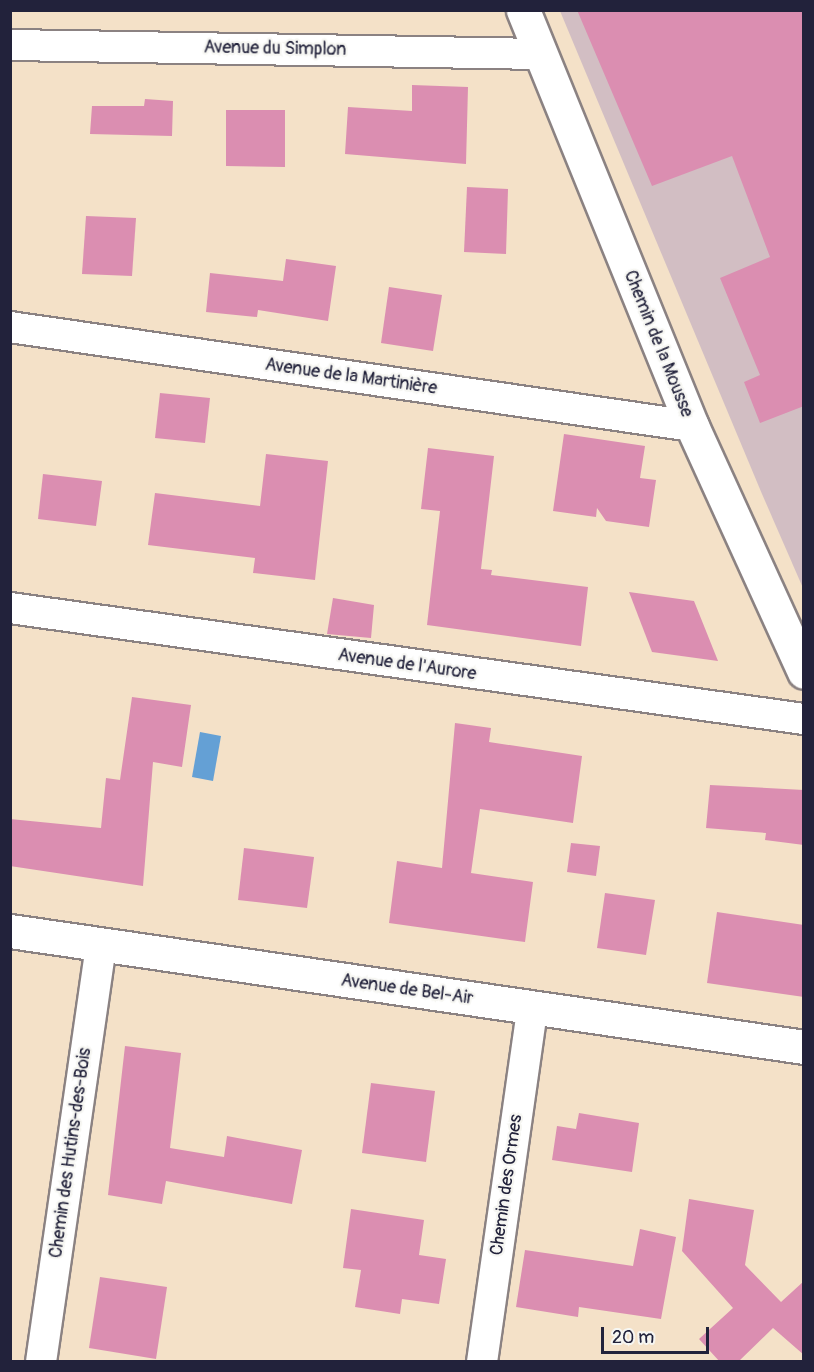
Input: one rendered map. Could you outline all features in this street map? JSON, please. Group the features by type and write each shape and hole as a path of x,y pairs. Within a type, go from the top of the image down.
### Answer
{"street":[{"name":"Chemin de la Mousse","path":"523,10 692,426 804,672"},
{"name":"Avenue du Simplon","path":"10,45 540,54"},
{"name":"Avenue de la Martinière","path":"10,327 692,426"},
{"name":"Avenue de l'Aurore","path":"10,608 804,719"},
{"name":"Avenue de Bel-Air","path":"10,932 804,1047"},
{"name":"Chemin des Hutins-des-Bois","path":"40,1362 101,945"},
{"name":"Chemin des Ormes","path":"482,1362 532,1009"}],"shaded area":[{"path":"560,11 803,11 803,588 762,494"}],"water":[{"path":"200,732 221,736 213,781 192,777"}],"building":[{"path":"577,10 804,10 804,406 760,423 744,382 760,375 720,278 770,257 732,156 652,186"},
{"path":"412,85 468,87 466,164 345,154 348,107 412,111"},
{"path":"145,99 173,101 172,136 90,134 92,106 144,106"},
{"path":"226,110 285,110 285,167 226,166"},
{"path":"467,187 508,189 506,254 464,252"},
{"path":"86,216 136,218 132,276 82,274"},
{"path":"286,259 336,266 328,321 258,310 257,317 206,312 210,273 283,281"},
{"path":"389,287 442,295 433,351 381,343"},
{"path":"160,393 210,398 205,443 155,438"},
{"path":"564,434 645,446 640,478 656,480 649,527 606,521 597,508 596,517 553,511"},
{"path":"428,448 494,456 481,569 492,570 491,575 588,587 581,646 427,625 440,511 421,509"},
{"path":"266,454 328,461 315,580 253,573 255,558 148,545 155,493 260,506"},
{"path":"43,474 102,481 96,526 38,519"},
{"path":"629,592 694,601 718,661 652,652"},
{"path":"333,598 374,605 371,638 327,634"},
{"path":"132,697 191,705 182,767 153,762 143,886 10,866 10,819 101,828 106,778 120,780"},
{"path":"455,723 491,728 489,742 582,756 573,823 480,809 471,873 533,882 525,942 389,923 397,861 442,868"},
{"path":"710,785 804,790 804,845 765,840 766,833 706,828"},
{"path":"571,843 600,846 596,876 567,872"},
{"path":"244,848 314,857 307,908 238,900"},
{"path":"605,893 655,900 646,955 597,948"},
{"path":"717,912 804,925 804,997 707,983"},
{"path":"125,1046 181,1053 170,1148 224,1157 227,1136 302,1150 292,1204 166,1181 162,1204 108,1195"},
{"path":"371,1083 435,1091 426,1162 362,1153"},
{"path":"579,1113 639,1123 632,1172 552,1160 557,1126 576,1129"},
{"path":"689,1199 754,1210 745,1265 781,1302 804,1281 804,1355 773,1328 738,1362 720,1362 699,1339 733,1308 682,1251"},
{"path":"351,1209 424,1220 419,1255 446,1259 439,1304 402,1299 400,1314 355,1307 361,1270 343,1268"},
{"path":"640,1229 676,1237 661,1319 579,1307 578,1317 516,1307 525,1250 633,1266"},
{"path":"100,1277 167,1287 156,1359 89,1348"}]}
